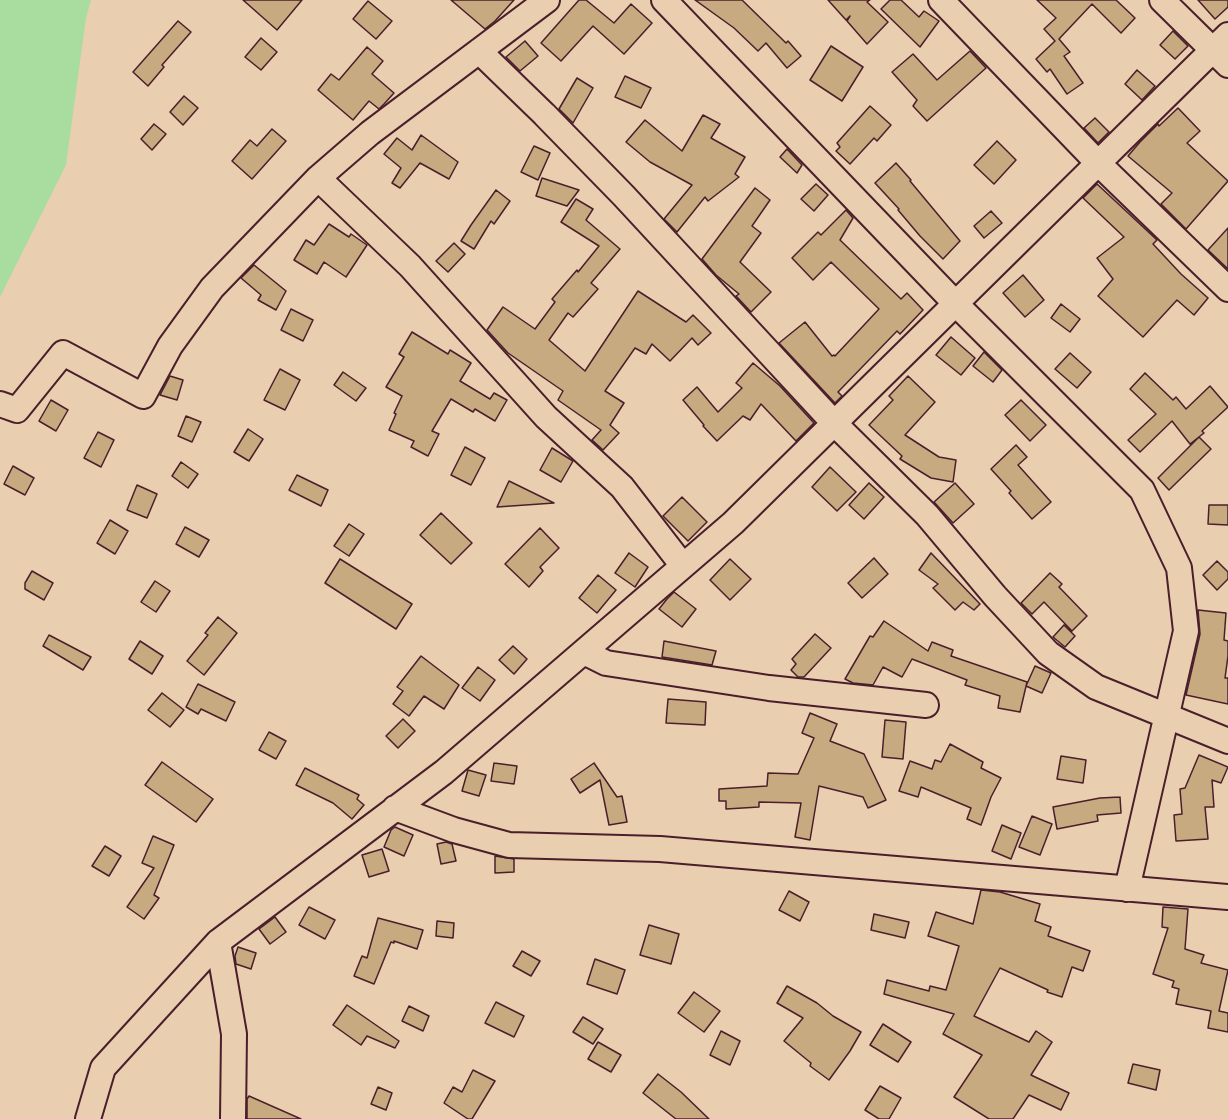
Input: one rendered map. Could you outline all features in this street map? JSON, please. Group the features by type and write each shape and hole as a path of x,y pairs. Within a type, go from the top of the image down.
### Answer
{"street":[{"path":"0,404 17,410 63,353 143,396 170,346 212,288 318,178 370,133 547,0"},
{"path":"664,0 956,304 1142,490 1179,568 1186,631 1126,889"},
{"path":"941,0 1098,163 1228,289"},
{"path":"88,1119 104,1068 218,942 444,772 733,523 1098,163 1223,50 1162,0"},
{"path":"479,51 624,196 834,423 927,515 995,596 1048,653 1096,687 1228,741"},
{"path":"318,178 410,266 546,417 622,487 683,566"},
{"path":"584,652 606,663 770,688 926,705"},
{"path":"395,808 454,830 509,845 660,849 1228,897"},
{"path":"218,942 234,1034 233,1119"}],"green space":[{"path":"0,0 91,0 86,18 66,165 0,297"}],"building":[{"path":"243,0 302,0 277,30"},
{"path":"451,0 514,0 485,29"},
{"path":"579,0 586,0 614,23 631,4 652,23 624,54 593,26 561,61 541,43"},
{"path":"695,0 742,0 786,43 788,41 801,56 787,68 766,43 758,51 734,28"},
{"path":"828,0 870,0 867,2 888,22 867,44 847,21 850,16 846,20"},
{"path":"890,0 901,0 919,17 924,11 939,21 920,47 881,9"},
{"path":"1037,0 1116,0 1135,18 1121,33 1092,4 1059,39 1070,52 1064,56 1083,83 1067,94 1050,69 1047,72 1036,59 1055,41 1044,29 1056,18"},
{"path":"1198,0 1228,0 1228,7 1215,19"},
{"path":"368,1 392,21 376,39 353,19"},
{"path":"178,21 191,32 162,65 164,67 148,86 133,72"},
{"path":"1173,31 1188,46 1175,59 1160,45"},
{"path":"261,38 277,52 261,70 245,57"},
{"path":"525,41 538,56 520,71 506,57"},
{"path":"831,46 863,67 842,101 810,80"},
{"path":"367,47 383,61 372,74 394,93 379,109 369,101 353,120 318,90 331,74 339,80"},
{"path":"970,51 986,68 927,121 913,106 917,100 892,72 913,54 937,80"},
{"path":"1137,70 1155,86 1142,100 1125,84"},
{"path":"625,76 651,88 641,108 615,97"},
{"path":"577,78 593,88 573,123 559,109"},
{"path":"184,96 198,108 183,125 170,112"},
{"path":"870,106 891,125 877,141 874,138 850,164 836,151 840,147 837,143"},
{"path":"1178,108 1200,131 1187,143 1228,181 1186,229 1161,204 1172,193 1128,156 1158,124 1159,126"},
{"path":"703,115 720,124 711,138 745,157 735,174 739,177 708,201 705,197 677,232 664,219 692,185 650,162 626,142 645,120 682,151"},
{"path":"1095,118 1109,132 1098,143 1084,128"},
{"path":"154,124 166,134 152,150 141,139"},
{"path":"272,129 286,141 252,179 232,161 250,140 257,146"},
{"path":"421,135 458,162 449,179 420,163 400,188 392,183 401,168 384,154 397,138 412,150"},
{"path":"997,141 1016,160 994,184 974,165"},
{"path":"534,146 550,153 538,180 521,172"},
{"path":"787,149 802,165 797,173 780,157"},
{"path":"896,163 960,241 943,259 920,236 875,183"},
{"path":"542,178 579,190 567,206 536,196"},
{"path":"816,184 828,195 814,211 801,199"},
{"path":"1097,184 1157,240 1153,244 1208,298 1194,315 1177,300 1143,337 1098,296 1113,279 1097,258 1124,237 1083,198"},
{"path":"755,188 770,200 752,226 761,233 740,262 771,292 751,312 736,296 739,294 716,275 702,259"},
{"path":"496,190 510,201 494,224 491,221 474,249 461,241"},
{"path":"576,199 593,209 586,220 620,249 591,283 598,289 573,317 568,313 549,340 585,371 638,291 686,322 693,315 711,333 698,345 692,338 670,361 652,344 646,354 635,348 605,391 624,403 610,425 619,433 603,450 592,440 601,430 558,400 563,391 508,353 487,330 503,307 535,329 555,302 552,299 599,246 561,222"},
{"path":"846,210 853,218 840,240 901,299 907,293 923,310 900,334 897,331 838,392 842,396 835,403 779,343 805,322 832,356 835,356 879,309 831,262 813,280 792,258 818,232 821,235"},
{"path":"991,211 1002,223 984,238 974,226"},
{"path":"329,224 349,237 351,234 367,245 346,277 324,262 317,274 294,260 306,240 314,245"},
{"path":"1228,228 1228,269 1208,250"},
{"path":"454,243 465,254 448,272 436,261"},
{"path":"254,265 286,291 276,310 258,300 261,295 241,278"},
{"path":"1023,275 1044,300 1025,317 1003,293"},
{"path":"1061,304 1080,319 1070,332 1051,318"},
{"path":"291,309 313,320 303,341 281,330"},
{"path":"412,332 448,354 450,350 471,363 460,381 490,399 494,393 507,400 495,421 451,399 432,431 439,434 428,456 411,447 414,441 389,430 402,396 386,387 404,357 399,354"},
{"path":"951,337 975,358 961,375 936,355"},
{"path":"984,352 1002,370 993,382 973,366"},
{"path":"1070,353 1091,372 1077,388 1055,369"},
{"path":"753,363 780,386 814,423 796,441 761,404 750,420 743,416 717,441 683,400 697,387 718,412 742,388 736,383"},
{"path":"280,369 300,380 285,410 264,400"},
{"path":"343,372 366,388 356,401 334,385"},
{"path":"1145,373 1173,400 1176,397 1186,409 1210,386 1228,407 1202,431 1204,433 1190,444 1172,421 1140,452 1128,440 1156,414 1130,389"},
{"path":"170,376 183,380 177,400 160,395"},
{"path":"908,376 935,402 905,435 939,457 956,460 953,482 931,478 900,459 902,456 869,425 893,400 889,396"},
{"path":"51,400 68,410 56,431 39,421"},
{"path":"1021,400 1046,425 1030,441 1005,415"},
{"path":"186,416 201,422 192,442 178,436"},
{"path":"248,429 263,439 249,461 234,452"},
{"path":"98,432 114,440 101,467 84,458"},
{"path":"1199,437 1211,449 1169,490 1158,478"},
{"path":"1016,445 1027,457 1018,465 1051,502 1032,519 991,469"},
{"path":"465,447 485,458 471,485 451,475"},
{"path":"552,448 573,461 561,482 540,470"},
{"path":"181,462 198,474 188,488 172,476"},
{"path":"13,466 34,478 25,495 4,484"},
{"path":"830,467 856,492 837,511 812,487"},
{"path":"297,475 328,490 321,506 289,490"},
{"path":"509,481 554,503 497,507"},
{"path":"869,483 884,497 864,519 849,505"},
{"path":"955,483 974,504 953,523 934,502"},
{"path":"137,485 157,494 147,518 127,510"},
{"path":"682,497 707,522 688,541 663,516"},
{"path":"1209,505 1228,505 1228,525 1208,524"},
{"path":"441,513 472,543 451,564 420,535"},
{"path":"110,520 128,531 115,554 97,543"},
{"path":"349,524 364,534 349,556 334,546"},
{"path":"185,527 209,540 199,557 176,544"},
{"path":"540,528 559,548 540,567 543,571 529,587 505,564"},
{"path":"629,553 648,567 635,587 615,573"},
{"path":"931,553 980,604 974,610 963,602 955,610 933,588 938,584 919,570"},
{"path":"874,558 888,574 862,598 848,583"},
{"path":"340,559 412,604 396,629 325,583"},
{"path":"730,559 751,579 730,600 710,580"},
{"path":"1217,561 1228,572 1228,579 1217,590 1203,575"},
{"path":"32,571 53,583 44,600 25,589 25,583"},
{"path":"1050,573 1062,584 1059,587 1087,616 1072,631 1044,602 1032,614 1021,603"},
{"path":"598,575 616,590 597,613 579,598"},
{"path":"155,581 170,591 156,612 141,602"},
{"path":"674,592 696,609 682,627 659,609"},
{"path":"1198,610 1226,613 1224,640 1228,641 1225,678 1228,678 1228,704 1186,695 1200,634"},
{"path":"218,617 237,633 204,675 187,661 208,635 205,633"},
{"path":"884,621 928,651 932,642 953,650 951,656 1027,682 1020,712 998,708 1000,696 965,685 967,680 912,659 902,677 883,667 873,685 853,683 845,679 870,636 873,637"},
{"path":"1064,625 1075,636 1065,647 1053,637"},
{"path":"815,634 831,648 804,677 798,677 791,670 796,664 792,659"},
{"path":"49,635 91,657 83,670 43,646"},
{"path":"140,641 163,656 152,674 129,659"},
{"path":"664,641 716,651 712,665 662,657"},
{"path":"513,646 527,659 514,674 499,660"},
{"path":"421,656 459,685 444,709 424,696 409,716 393,704 403,691 397,687"},
{"path":"1035,666 1051,673 1042,693 1026,686"},
{"path":"478,667 495,680 480,701 462,688"},
{"path":"198,684 235,702 226,721 201,709 198,714 186,707"},
{"path":"162,693 184,710 170,727 148,710"},
{"path":"668,699 706,702 705,725 666,723"},
{"path":"810,713 837,724 830,741 864,754 886,800 868,808 863,797 819,786 810,840 795,837 801,803 759,802 759,807 726,809 726,801 719,801 719,789 767,786 768,773 798,774 814,738 802,733"},
{"path":"403,719 415,731 398,748 386,736"},
{"path":"885,720 906,722 903,759 882,757"},
{"path":"269,732 286,741 276,759 259,750"},
{"path":"950,744 983,762 981,768 1001,778 981,825 967,819 971,808 921,787 918,797 899,791 910,761 932,769 935,760 941,762"},
{"path":"1199,755 1228,767 1221,783 1212,780 1214,807 1205,807 1208,839 1176,841 1174,815 1182,814 1180,789 1185,788"},
{"path":"1061,756 1086,760 1083,783 1057,779"},
{"path":"162,762 213,799 196,822 145,785"},
{"path":"494,763 517,766 514,784 491,781"},
{"path":"594,763 617,797 622,796 627,822 609,825 600,780 580,793 571,779"},
{"path":"305,768 359,795 357,799 364,805 352,819 333,803 296,785"},
{"path":"468,770 486,775 479,796 462,791"},
{"path":"1120,797 1121,813 1097,815 1098,821 1057,829 1053,807 1100,798"},
{"path":"1032,816 1052,824 1040,855 1019,847"},
{"path":"1002,825 1021,833 1011,859 992,851"},
{"path":"395,827 413,835 404,856 384,847 391,830"},
{"path":"153,836 174,845 154,895 159,898 144,919 127,907 154,868 142,863"},
{"path":"446,842 452,844 456,861 441,864 437,844"},
{"path":"105,846 121,856 109,876 92,866"},
{"path":"382,849 389,871 369,877 362,855"},
{"path":"495,856 514,859 514,872 495,873"},
{"path":"981,890 1000,892 1040,904 1035,921 1051,927 1048,936 1090,951 1083,971 1072,967 1062,997 1047,992 1048,990 1000,968 974,1016 1029,1042 1036,1031 1052,1042 1031,1075 1069,1093 1061,1110 1029,1095 1013,1119 989,1119 954,1097 982,1055 943,1034 954,1014 884,994 887,980 929,991 930,986 946,990 959,946 928,936 936,912 973,924"},
{"path":"789,891 809,902 800,921 779,910"},
{"path":"309,907 335,920 325,939 299,925"},
{"path":"1163,907 1188,909 1185,949 1204,955 1201,963 1228,970 1219,1011 1228,1013 1228,1032 1208,1028 1211,1011 1176,1004 1179,989 1172,987 1174,981 1153,974 1168,928 1162,927"},
{"path":"874,914 909,922 905,938 871,930"},
{"path":"275,917 286,932 270,944 259,929"},
{"path":"378,918 423,930 417,949 391,942 374,984 354,976 362,956 367,958"},
{"path":"437,921 454,923 453,938 436,936"},
{"path":"649,925 679,934 671,964 640,955"},
{"path":"238,947 256,953 251,969 236,964 235,956"},
{"path":"522,951 540,961 531,976 513,966"},
{"path":"595,959 625,970 617,994 587,984"},
{"path":"787,986 861,1032 829,1080 810,1066 811,1063 784,1041 803,1018 777,1003"},
{"path":"694,992 720,1011 704,1032 678,1013"},
{"path":"496,1002 524,1016 514,1037 485,1023"},
{"path":"347,1005 399,1041 395,1048 367,1036 361,1045 333,1025"},
{"path":"409,1006 429,1016 423,1031 402,1021"},
{"path":"583,1017 603,1029 593,1044 573,1032"},
{"path":"883,1024 911,1042 898,1062 870,1045"},
{"path":"721,1031 740,1041 730,1065 710,1055"},
{"path":"598,1042 621,1055 611,1072 588,1059"},
{"path":"1133,1064 1160,1070 1156,1090 1128,1083"},
{"path":"473,1070 495,1081 472,1119 468,1119 444,1103 453,1087 462,1092"},
{"path":"658,1074 709,1119 676,1119 643,1093"},
{"path":"880,1086 901,1098 889,1119 879,1119 865,1110"},
{"path":"378,1087 392,1093 386,1110 371,1104"},
{"path":"249,1096 301,1119 247,1119"}]}
